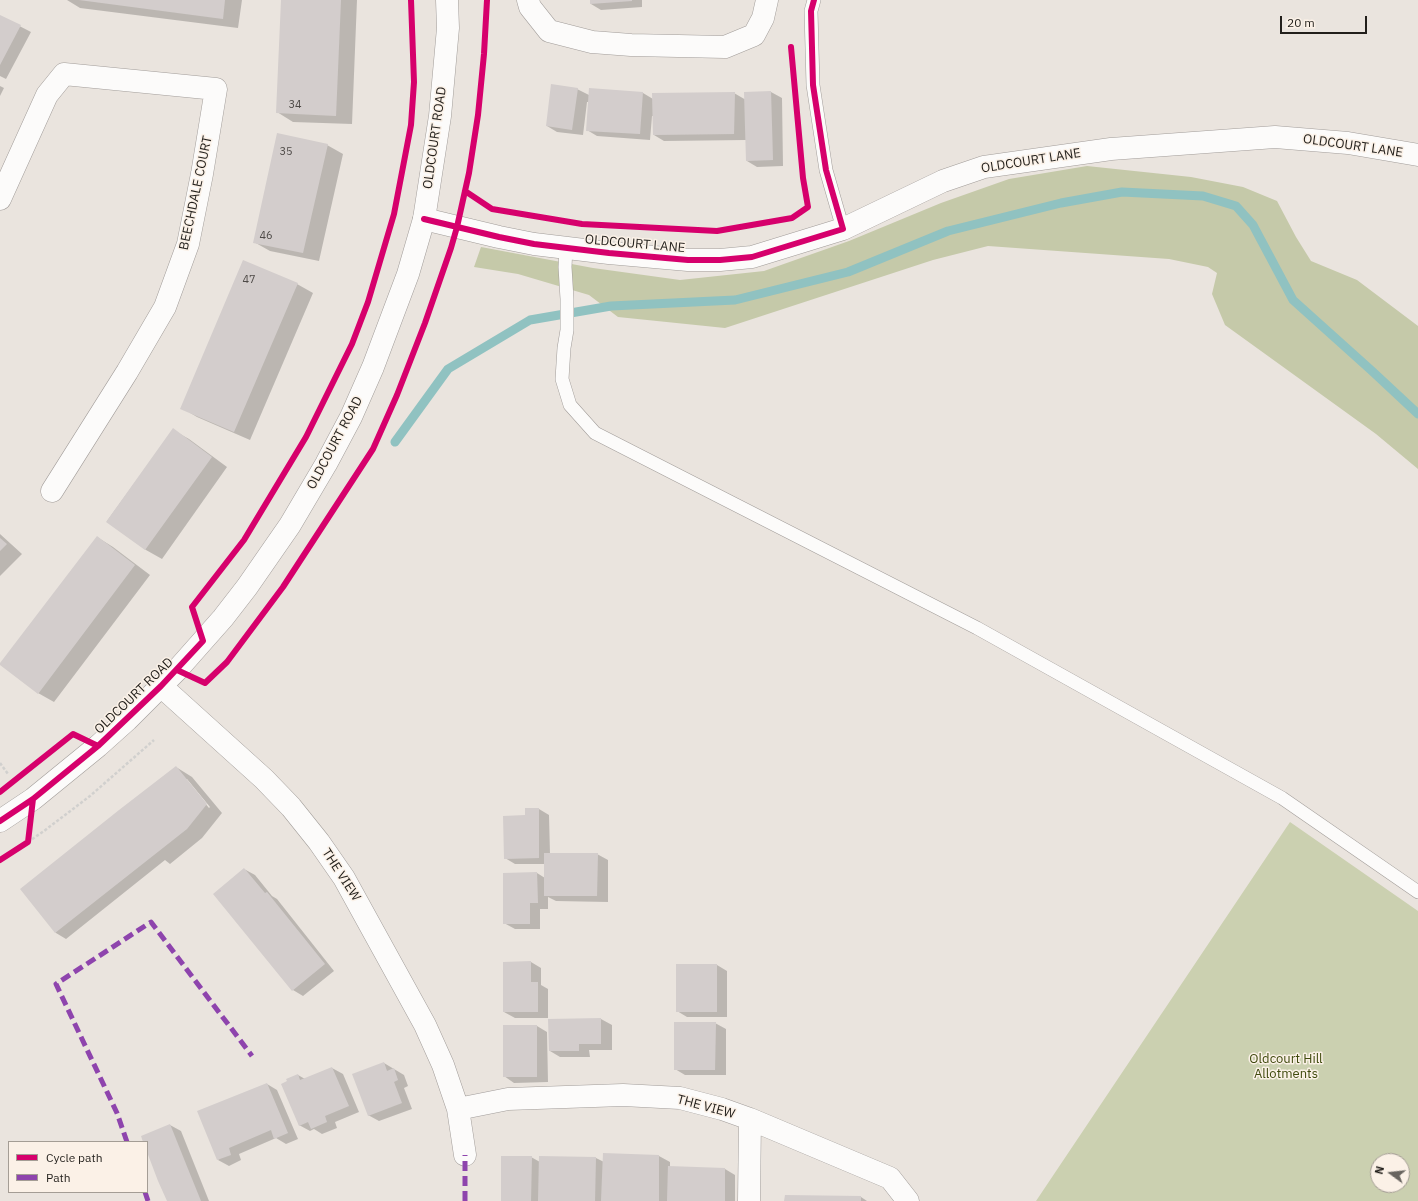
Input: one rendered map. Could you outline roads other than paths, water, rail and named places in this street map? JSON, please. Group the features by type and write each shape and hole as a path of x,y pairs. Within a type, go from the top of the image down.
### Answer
{"street":[{"name":"OLDCOURT ROAD","path":"0,821 33,799 98,746 161,686 223,618 247,587 290,525 316,482 351,417 373,367 408,274 424,218 440,116 448,28 447,0"},
{"path":"528,0 530,7 549,31 592,42 631,45 725,47 754,35 763,18 767,0"},
{"name":"BEECHDALE COURT","path":"0,199 47,95 64,74 84,74 216,89 202,174 188,244 165,307 127,372 52,492"},
{"name":"OLDCOURT LANE","path":"424,218 499,237 566,248 680,259 720,260 752,257 844,229 942,181 984,167 1111,149 1275,137 1348,143 1418,155"},
{"name":"THE VIEW","path":"161,686 264,779 291,807 344,878 425,1024 443,1065 458,1109 465,1155"},
{"name":"THE VIEW","path":"458,1109 508,1099 623,1095 680,1098 722,1109 750,1119 890,1178 908,1201"},
{"path":"749,1201 750,1119"}],"lane":[{"path":"814,0 811,11 813,85 826,170 844,229"},
{"path":"566,248 565,267 567,330 562,380 570,405 594,433 1005,643 1282,798 1418,892"}],"waterway":[{"path":"395,442 448,369 530,320 611,306 735,300 848,272 948,231 1061,203 1122,192 1203,196 1236,206 1253,225 1293,300 1418,414"}],"park label":[{"name":"Oldcourt Hill Allotments","path":"1286,1066"}]}
